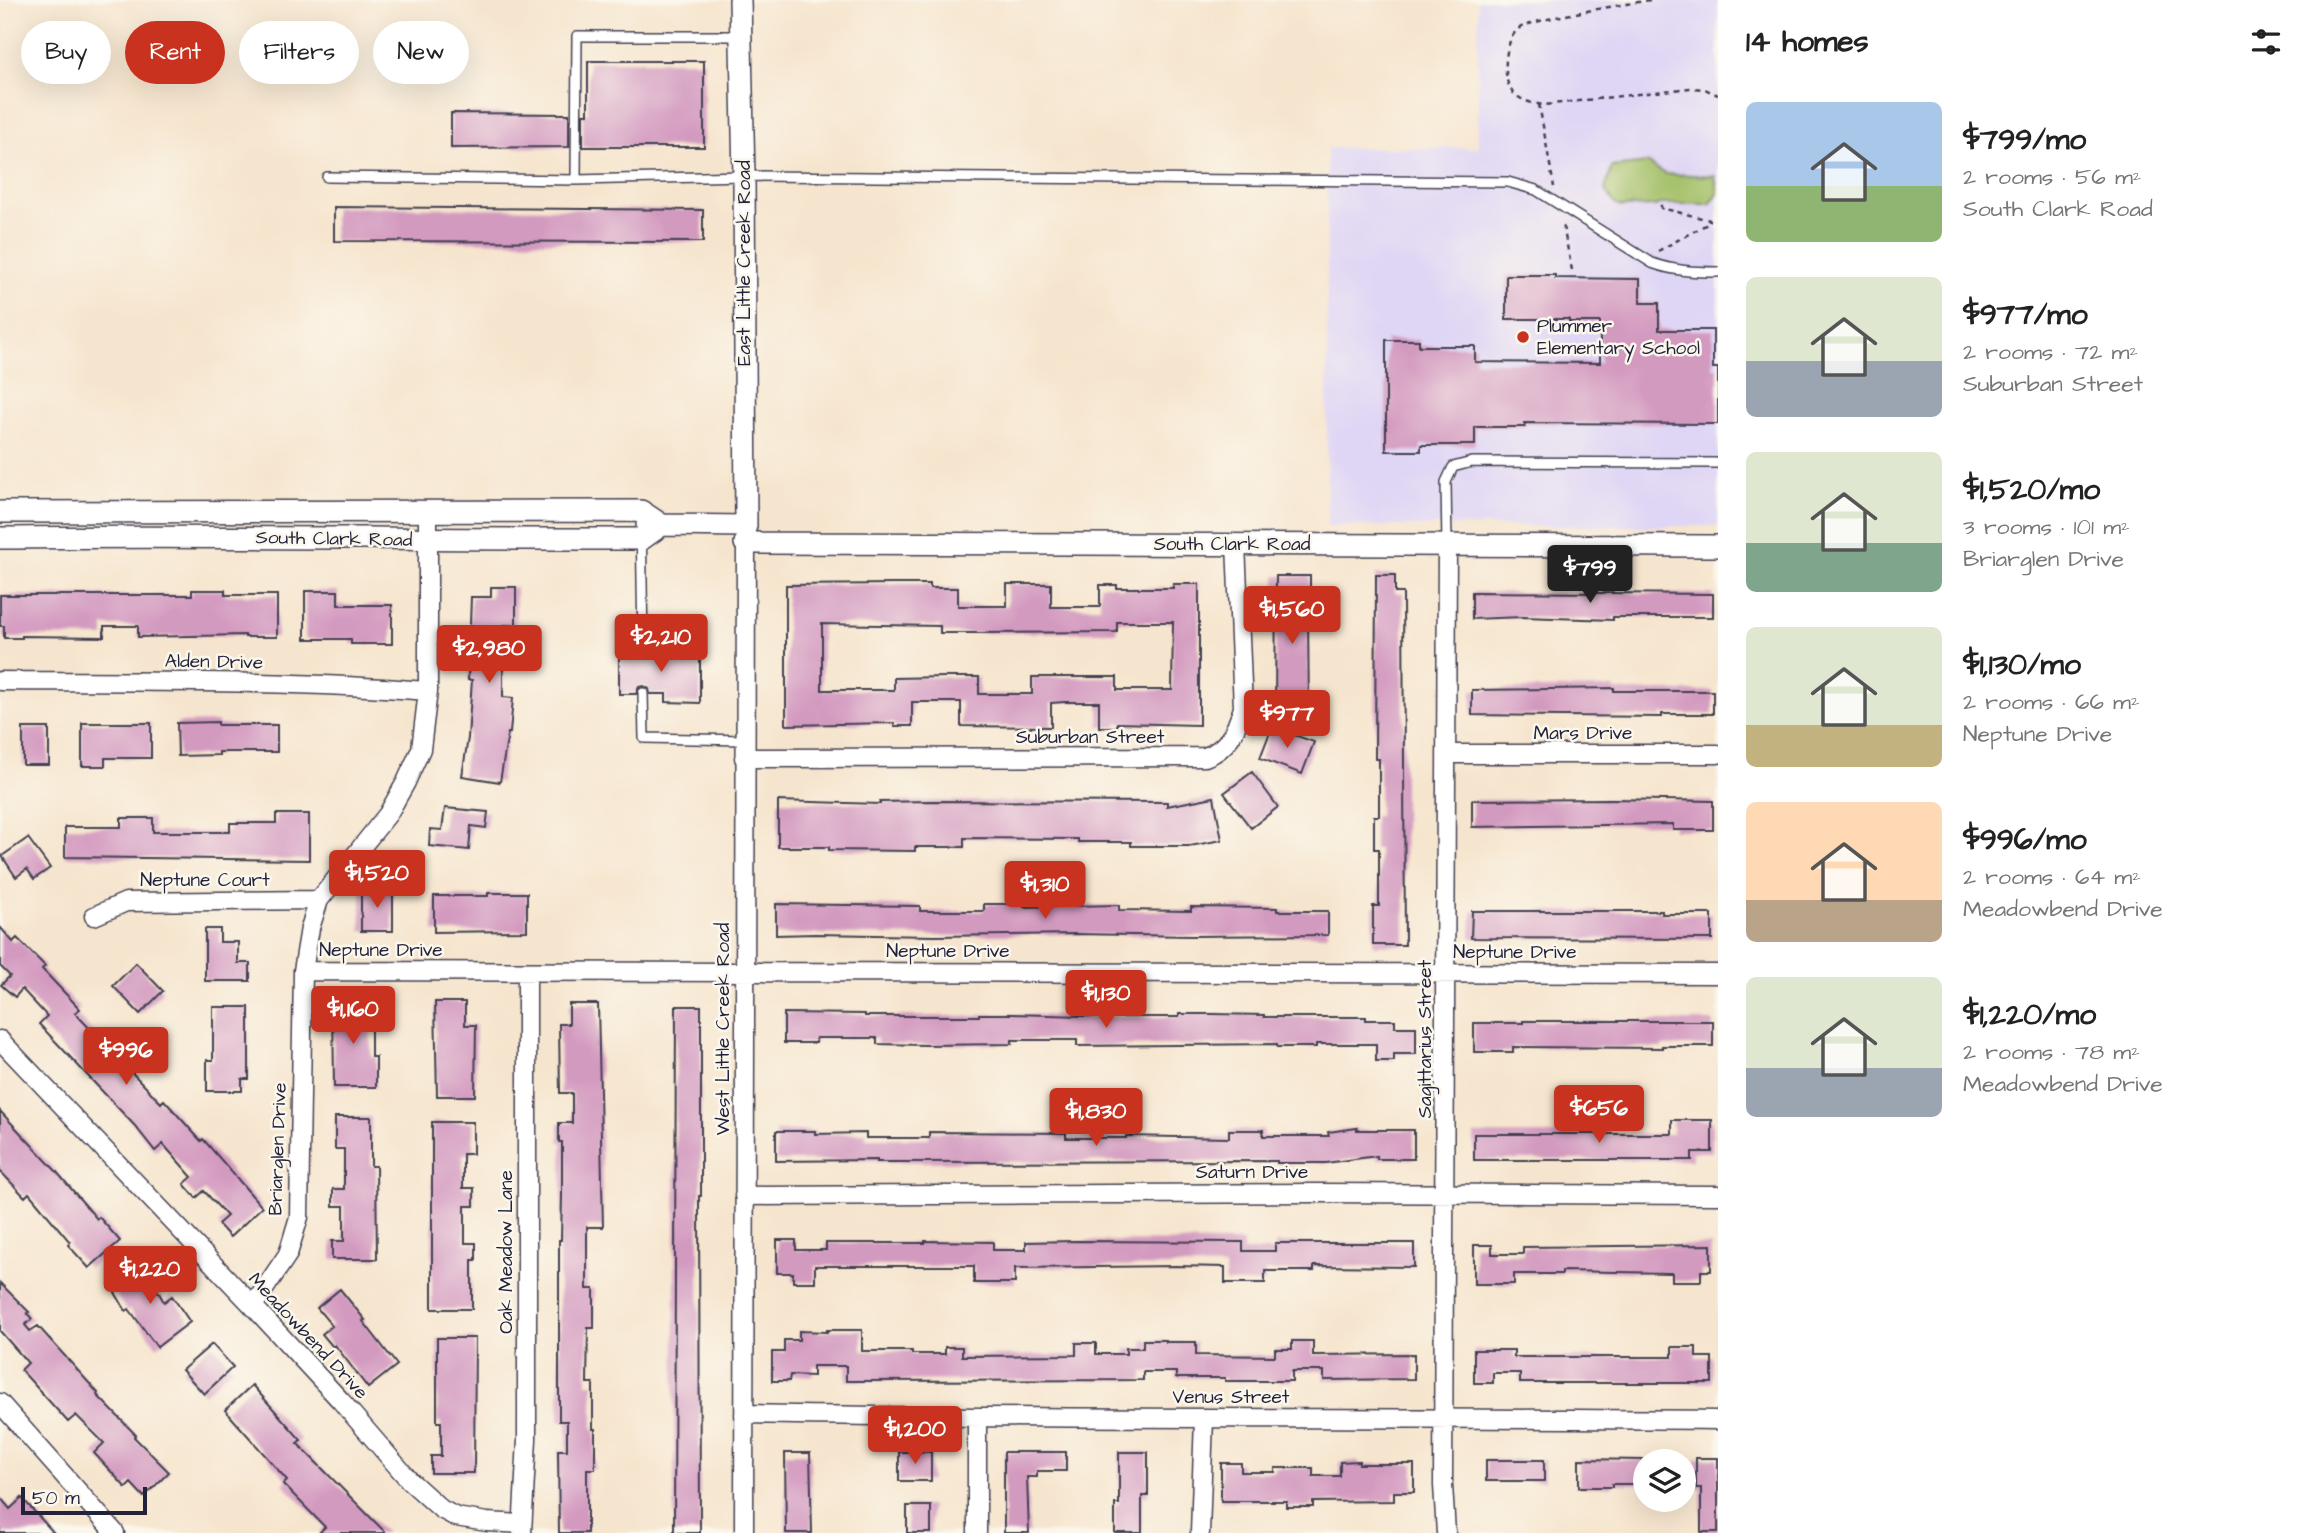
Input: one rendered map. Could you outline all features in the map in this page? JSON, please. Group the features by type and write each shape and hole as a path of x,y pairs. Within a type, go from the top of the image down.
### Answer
{"street":[{"name":"East Little Creek Road","path":"740,0 746,535"},
{"name":"South Clark Road","path":"0,512 641,511"},
{"path":"641,511 662,524 642,539"},
{"name":"Briarglen Drive","path":"253,1306 288,1254 299,1217 303,971 310,928 319,900 388,814 421,749 428,691 428,512"},
{"name":"South Clark Road","path":"662,524 746,535 1236,544 1718,546"},
{"name":"West Little Creek Road","path":"744,1533 746,535"},
{"name":"South Clark Road","path":"0,538 186,536 429,540 642,539"},
{"name":"Suburban Street","path":"744,749 1205,757 1218,753 1235,732 1243,708 1236,544"},
{"name":"Sagittarius Street","path":"1446,1533 1443,1485 1447,546"},
{"name":"Alden Drive","path":"0,681 255,683 428,691"},
{"name":"Mars Drive","path":"1447,754 1718,754"},
{"name":"Neptune Court","path":"94,916 126,902 319,900"},
{"name":"Neptune Drive","path":"303,971 1718,974"},
{"name":"Oak Meadow Lane","path":"521,1528 527,1438 527,972"},
{"name":"Meadowbend Drive","path":"0,1040 253,1306 410,1481 440,1509 456,1517 521,1528"},
{"name":"Saturn Drive","path":"744,1196 1318,1193 1718,1195"},
{"path":"0,1403 115,1533"},
{"name":"Venus Street","path":"744,1414 977,1418 1444,1417 1718,1420"},
{"path":"977,1418 977,1533"},
{"path":"1200,1533 1204,1418"}],"lane":[{"path":"576,180 578,36 741,36"},
{"path":"327,177 576,180 744,176 1508,181 1536,190 1652,262 1687,272 1718,272"},
{"path":"1447,546 1446,482 1453,467 1472,462 1718,463"},
{"path":"641,511 643,648"},
{"path":"643,694 644,738 744,749"}],"path":[{"path":"1650,0 1536,22 1518,29 1509,44 1506,60 1509,87 1524,101 1539,104 1563,104 1690,88 1705,89 1718,94"},
{"path":"1539,104 1555,188"},
{"path":"1658,251 1710,220 1661,208 1661,204"},
{"path":"1563,226 1573,275"}],"shaded area":[{"name":"Plummer Elementary School","path":"1478,0 1718,0 1718,526 1327,526 1327,148 1478,148"}],"green space":[{"path":"1647,163 1666,174 1715,176 1718,193 1710,204 1616,205 1605,190 1612,167"}],"building":[{"path":"588,61 704,61 704,147 583,147 583,114 588,114"},
{"path":"451,113 569,114 569,147 451,148"},
{"path":"334,207 703,210 703,242 334,241"},
{"path":"1506,275 1640,279 1640,303 1659,303 1659,330 1713,330 1713,368 1718,368 1718,424 1525,423 1525,427 1475,427 1475,445 1421,445 1421,451 1386,451 1386,340 1419,340 1419,346 1475,346 1475,362 1600,363 1600,322 1506,319"},
{"path":"1376,575 1395,575 1395,593 1403,593 1405,945 1373,945 1373,906 1379,906 1379,849 1374,849 1374,816 1379,816 1379,759 1375,759"},
{"path":"1276,576 1310,576 1309,716 1275,716"},
{"path":"930,584 930,588 958,588 958,606 1007,606 1007,584 1051,584 1051,607 1100,607 1100,585 1117,585 1117,588 1173,588 1173,584 1199,584 1199,725 1117,723 1117,727 1099,727 1099,702 1065,702 1051,703 1051,727 961,726 961,702 912,702 912,726 894,726 894,723 786,725 786,585","holes":["1117,622 1173,622 1172,690 1117,690 1117,677 1032,677 1032,694 979,694 979,677 894,678 894,690 822,690 822,624 940,626 940,633 973,633 1117,632"]},
{"path":"491,587 516,587 516,625 503,625 503,697 513,698 510,733 500,782 462,776 472,680 468,680 471,597 491,597"},
{"path":"192,590 225,590 225,595 277,595 277,637 138,637 138,626 104,626 104,637 4,638 4,626 0,626 0,595 192,595"},
{"path":"305,591 338,591 338,605 392,605 392,644 351,644 351,639 305,639"},
{"path":"1472,592 1713,594 1713,617 1613,617 1613,620 1523,617 1472,619"},
{"path":"619,648 636,648 642,655 647,654 650,648 668,648 683,650 683,656 700,656 700,703 666,702 666,694 650,694 649,689 644,686 639,687 636,694 619,694"},
{"path":"1614,688 1614,691 1713,691 1713,714 1662,714 1662,717 1472,715 1472,690"},
{"path":"218,722 218,725 277,725 277,752 219,752 219,755 178,756 177,723"},
{"path":"82,723 151,723 151,758 105,758 105,766 82,766"},
{"path":"1272,727 1314,742 1302,774 1260,758"},
{"path":"23,728 49,728 49,765 23,765"},
{"path":"1252,772 1278,807 1251,828 1224,793"},
{"path":"1214,797 1222,840 1190,846 1131,846 1131,842 1078,842 1078,839 964,838 964,847 915,847 915,851 778,847 778,801 880,804 930,801 1167,802 1167,806"},
{"path":"1472,800 1713,801 1713,830 1673,830 1673,824 1472,827"},
{"path":"445,808 488,812 486,828 471,826 469,850 429,846 430,829 442,830"},
{"path":"276,814 309,814 309,860 65,857 65,827 121,827 121,818 153,818 153,832 230,832 230,823 276,823"},
{"path":"28,838 50,868 34,879 27,869 16,877 2,856"},
{"path":"361,890 393,890 393,931 361,931"},
{"path":"488,893 527,893 527,931 434,932 434,896 488,896"},
{"path":"776,904 920,906 920,911 984,911 984,904 1024,904 1024,907 1119,905 1119,910 1191,911 1191,907 1277,908 1277,911 1328,911 1328,935 776,935"},
{"path":"1472,911 1662,911 1662,914 1712,914 1712,939 1471,938"},
{"path":"0,927 13,942 17,938 45,966 42,969 80,1009 75,1013 161,1103 164,1100 201,1141 203,1139 262,1207 230,1237 218,1224 227,1216 204,1191 196,1198 184,1184 192,1177 163,1144 155,1151 39,1024 47,1016 22,989 15,997 1,985 10,976 0,966"},
{"path":"205,929 220,929 220,942 238,942 238,963 250,963 250,981 205,981"},
{"path":"136,963 163,991 140,1014 113,986"},
{"path":"333,1002 371,1002 371,1057 376,1057 376,1087 334,1087"},
{"path":"435,1002 465,1002 465,1025 476,1025 475,1096 437,1096"},
{"path":"569,1004 598,1004 603,1227 587,1227 587,1289 594,1289 594,1328 588,1328 587,1383 593,1383 595,1469 587,1469 587,1533 559,1533 558,1450 567,1450 567,1421 559,1421 562,1142 559,1142 559,1123 572,1123 572,1093 560,1093 559,1024 569,1024"},
{"path":"676,1006 701,1006 700,1533 674,1533"},
{"path":"213,1007 249,1007 249,1079 242,1079 242,1091 207,1091 207,1060 213,1060"},
{"path":"784,1013 865,1016 1012,1014 1179,1017 1179,1014 1212,1014 1366,1017 1366,1020 1395,1020 1395,1027 1416,1027 1416,1054 1394,1054 1394,1061 1376,1061 1376,1044 1316,1044 1316,1047 1277,1047 1277,1044 1077,1046 1077,1040 1012,1040 1012,1044 925,1045 877,1044 877,1038 816,1038 816,1043 784,1043"},
{"path":"1713,1021 1713,1046 1513,1047 1513,1052 1474,1052 1474,1023"},
{"path":"0,1111 120,1241 89,1268 29,1193 25,1197 0,1171"},
{"path":"335,1117 371,1117 371,1166 376,1166 377,1259 332,1259 332,1241 344,1241 344,1206 333,1206 333,1189 344,1189 344,1149 335,1149"},
{"path":"1672,1120 1712,1120 1712,1152 1692,1152 1692,1160 1474,1160 1474,1134 1672,1134"},
{"path":"432,1122 473,1122 473,1154 463,1154 463,1188 474,1188 474,1206 465,1206 465,1243 476,1243 476,1260 472,1260 472,1309 432,1309"},
{"path":"1357,1128 1414,1130 1414,1159 1377,1159 1377,1156 1326,1163 776,1161 776,1131 815,1131 815,1134 866,1133 866,1138 929,1138 929,1132 1066,1133 1066,1138 1229,1138 1229,1130 1263,1130 1263,1136 1329,1136 1328,1132"},
{"path":"777,1240 796,1240 796,1250 826,1250 826,1243 925,1241 993,1242 993,1250 1026,1250 1026,1242 1076,1241 1243,1242 1243,1251 1275,1251 1275,1243 1414,1243 1414,1267 1314,1266 1314,1271 1265,1271 1265,1283 1225,1283 1225,1267 1015,1268 1015,1283 974,1283 974,1266 815,1266 815,1282 793,1282 793,1273 777,1273"},
{"path":"1474,1245 1492,1245 1492,1254 1523,1254 1523,1247 1711,1245 1711,1271 1701,1271 1701,1281 1672,1281 1672,1273 1562,1271 1562,1274 1514,1274 1514,1284 1474,1284"},
{"path":"143,1265 164,1302 172,1296 190,1322 157,1347 129,1309 126,1311 110,1284"},
{"path":"0,1283 29,1312 27,1313 32,1319 25,1325 30,1331 38,1326 97,1395 136,1435 134,1437 169,1472 144,1497 131,1483 126,1488 94,1453 104,1443 76,1415 68,1422 21,1370 28,1363 0,1331"},
{"path":"340,1289 397,1365 368,1388 335,1345 333,1347 322,1334 332,1326 317,1308"},
{"path":"862,1330 862,1351 945,1354 945,1347 962,1347 962,1356 1076,1355 1076,1343 1096,1343 1096,1354 1126,1354 1126,1348 1143,1348 1143,1340 1166,1340 1196,1342 1196,1355 1275,1356 1275,1349 1292,1349 1292,1341 1313,1341 1313,1355 1414,1354 1414,1379 1324,1380 1324,1371 1292,1371 1292,1381 1225,1381 1225,1378 1176,1378 1176,1372 1143,1372 1143,1380 846,1381 846,1366 813,1366 813,1376 790,1375 789,1381 772,1381 772,1352 784,1352 784,1340 799,1340 799,1331"},
{"path":"437,1338 475,1338 474,1473 431,1473 431,1456 441,1456 441,1422 437,1422"},
{"path":"212,1344 233,1367 204,1394 182,1370"},
{"path":"1672,1347 1696,1347 1696,1357 1712,1357 1712,1383 1520,1383 1520,1373 1493,1373 1493,1383 1474,1383 1474,1350 1514,1350 1514,1357 1672,1357"},
{"path":"252,1385 301,1440 297,1443 386,1533 319,1533 325,1527 283,1484 287,1480 225,1410"},
{"path":"899,1452 931,1452 931,1481 899,1481"},
{"path":"1004,1452 1066,1452 1066,1471 1037,1471 1037,1477 1027,1477 1029,1533 1004,1533"},
{"path":"1119,1452 1148,1452 1148,1496 1142,1496 1142,1533 1115,1533 1115,1504 1119,1504"},
{"path":"785,1453 810,1453 812,1533 786,1533"},
{"path":"1696,1458 1718,1458 1718,1532 1701,1532 1701,1488 1696,1488"},
{"path":"1579,1459 1633,1460 1633,1484 1579,1487"},
{"path":"1486,1460 1544,1460 1544,1481 1486,1481"},
{"path":"1359,1461 1359,1464 1414,1464 1414,1492 1394,1492 1394,1501 1313,1502 1313,1507 1286,1507 1286,1501 1221,1501 1221,1463 1241,1463 1241,1472 1275,1472 1275,1468 1313,1468 1313,1476 1340,1476 1340,1462"},
{"path":"0,1497 10,1509 22,1498 54,1533 0,1533"},
{"path":"907,1506 931,1506 931,1533 907,1533"}],"place":[{"name":"Plummer Elementary School","path":"1523,337"}]}
